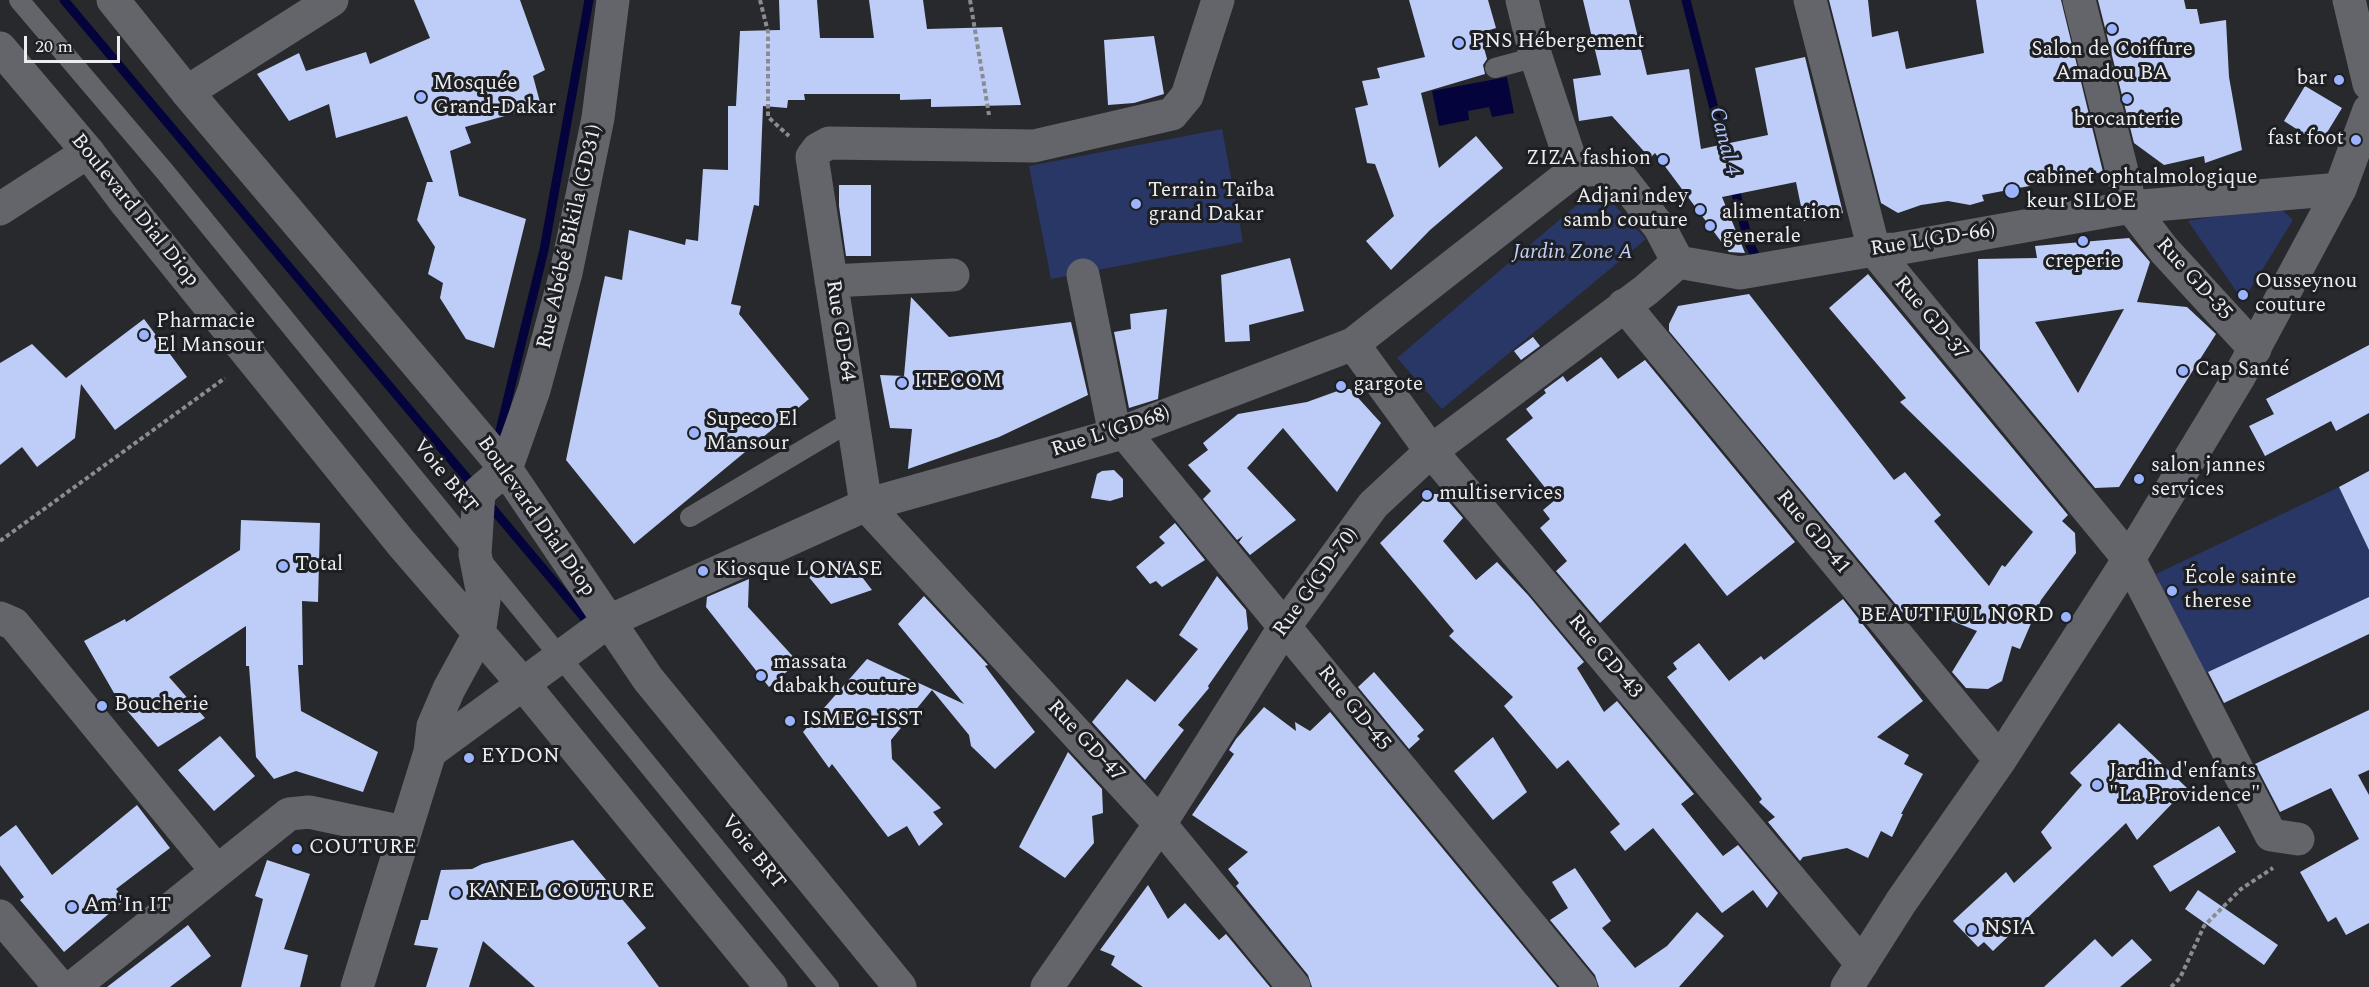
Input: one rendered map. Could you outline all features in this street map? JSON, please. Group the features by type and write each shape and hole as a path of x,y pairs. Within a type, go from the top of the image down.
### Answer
{"street":[{"name":"Boulevard Dial Diop","path":"113,0 187,92 506,469 648,679 900,987"},
{"path":"187,92 332,0"},
{"name":"Rue Abébé Bikila (GD31)","path":"506,469 534,390 566,273 598,118 613,0"},
{"path":"812,157 818,149 829,143 1034,146 1172,114 1187,96 1218,0"},
{"path":"1522,0 1536,57 1574,171 1603,169 1619,175 1660,228 1678,262"},
{"name":"Rue GD-37","path":"1810,0 1874,250 2129,559 2271,835 2298,839"},
{"name":"Rue GD-35","path":"2079,0 2132,207 2164,250 2255,349"},
{"path":"2349,0 2369,84"},
{"name":"Boulevard Dial Diop","path":"0,48 88,152 127,204 401,543 523,684 771,987"},
{"path":"1855,975 1901,902 2000,760 2129,559 2255,349 2340,189 2369,110"},
{"path":"0,209 88,152"},
{"name":"Rue GD-64","path":"812,157 866,505"},
{"name":"Rue L'(GD68)","path":"430,752 609,621 866,505 1120,433 1353,344 1574,171"},
{"name":"Rue L(GD-66)","path":"1678,262 1740,273 1874,250 1896,249 2132,207 2340,189"},
{"name":"Rue G(GD-70)","path":"1047,987 1160,824 1285,626 1373,505 1431,451 1678,262"},
{"path":"831,281 953,275"},
{"path":"1083,275 1120,433"},
{"name":"Rue GD-41","path":"1624,305 2000,760"},
{"name":"Rue GD-43","path":"1353,344 1431,451 1855,975"},
{"name":"Rue GD-45","path":"1120,433 1285,626 1581,987"},
{"path":"357,987 403,832 430,752 433,726 479,634 484,600 476,554 478,492 506,469"},
{"name":"Rue GD-47","path":"866,505 1160,824 1294,987"},
{"path":"0,618 14,624 216,870"},
{"path":"73,987 216,870 289,814 300,811 403,832"},
{"path":"0,916 60,987"}],"lane":[{"name":"Voie BRT","path":"19,0 166,173 829,987"},
{"path":"1495,68 1536,57"},
{"path":"690,517 853,420"}],"path":[{"path":"760,0 768,32 768,117 812,157"},
{"path":"970,0 992,146"},
{"path":"0,541 252,358"},
{"path":"2171,987 2180,978 2204,926 2241,889 2277,865"}],"green space":[{"name":"Terrain Taïba grand Dakar","path":"1222,129 1243,242 1051,279 1029,166"},
{"name":"Jardin Zone A","path":"1598,187 1646,239 1442,409 1397,358"},
{"path":"2277,205 2293,220 2243,301 2188,221"},
{"path":"2339,487 2369,550 2369,597 2204,674 2156,574"}],"shaded area":[{"path":"1507,77 1514,113 1492,117 1489,107 1468,111 1469,120 1439,126 1432,91"}],"building":[{"path":"414,0 520,0 545,70 533,76 541,106 465,127 471,143 450,151 459,196 526,219 494,348 466,339 440,298 443,283 428,274 435,247 417,220 427,182 433,182 407,116 336,138 329,104 289,121 257,74 299,53 306,71 366,52 370,64 430,38"},
{"path":"779,0 817,0 820,38 874,38 869,0 923,0 927,29 1002,27 1021,105 931,107 931,99 900,100 900,94 804,94 805,100 788,100 787,108 763,106 759,206 754,205 731,304 741,306 739,314 809,399 634,544 566,460 605,276 622,280 629,230 685,245 686,239 698,241 703,169 728,170 728,106 736,106 740,31 780,30"},
{"path":"1409,0 1488,0 1496,28 1480,33 1487,59 1483,65 1485,74 1421,93 1439,168 1476,136 1503,168 1430,230 1391,270 1366,241 1394,216 1375,164 1367,163 1355,108 1368,105 1362,81 1380,78 1377,68 1425,57"},
{"path":"1583,0 1629,0 1647,75 1689,69 1701,149 1768,135 1755,68 1805,57 1843,213 1804,221 1796,182 1722,197 1745,253 1729,252 1655,153 1650,158 1612,116 1579,121 1573,79 1601,75"},
{"path":"1829,0 1868,0 1872,37 1898,31 1906,69 1984,53 1976,0 2061,0 2103,172 1982,195 1984,201 1970,205 1948,201 1921,205 1898,213 1881,203"},
{"path":"2098,0 2184,0 2186,9 2197,9 2200,24 2226,20 2229,77 2242,150 2205,163 2204,156 2164,165 2134,143"},
{"path":"1154,36 1164,94 1134,103 1108,105 1104,40"},
{"path":"2305,86 2342,108 2320,144 2284,121"},
{"path":"839,185 871,185 871,256 846,256 839,206"},
{"path":"2129,238 2150,262 2137,302 2187,307 2216,334 2119,487 2095,488 1980,349 1978,259 2037,258 2035,246","holes":["2124,309 2078,393 2035,322"]},
{"path":"1290,258 1304,311 1249,325 1250,341 1225,342 1221,275"},
{"path":"1868,274 2068,515 2062,521 2075,533 2076,553 2041,600 2020,649 2012,646 2002,681 1988,689 1966,688 1952,672 1977,631 1927,611 1912,624 1669,331 1669,324 1678,306 1749,294 1894,480 1905,472 1941,515 1934,521 1989,586 2002,565 2005,567 2033,532 1900,402 1906,398 1829,308"},
{"path":"911,297 949,337 1071,322 1088,395 999,437 908,469 912,429 890,428 880,375 904,376"},
{"path":"1167,309 1158,399 1129,408 1114,332 1131,329 1130,314"},
{"path":"144,319 187,377 115,430 81,384 75,438 37,467 22,447 0,465 0,363 32,344 66,378"},
{"path":"1533,337 1540,346 1521,360 1514,351"},
{"path":"2369,345 2369,413 2336,431 2331,421 2265,456 2249,426 2274,414 2266,399"},
{"path":"1601,357 1618,379 1645,360 1795,542 1727,596 1685,543 1600,623 1556,571 1567,561 1540,528 1550,519 1543,510 1555,500 1506,439 1533,418 1526,409 1546,393 1544,390 1563,376 1567,382"},
{"path":"1343,389 1350,389 1381,423 1337,492 1283,428 1247,468 1296,520 1250,555 1239,542 1243,536 1237,540 1203,499 1211,491 1188,465 1208,450 1203,443 1238,414 1307,402"},
{"path":"1114,470 1123,479 1123,497 1110,501 1091,498 1097,474"},
{"path":"2369,471 2369,550 2339,487"},
{"path":"1430,494 1442,494 1463,518 1443,541 1476,580 1497,562 1528,595 1584,662 1577,668 1604,712 1617,701 1694,794 1681,804 1723,856 1738,845 1778,893 1767,908 1753,890 1722,913 1653,828 1625,851 1610,832 1620,824 1568,760 1557,769 1504,706 1513,697 1449,636 1454,631 1380,543"},
{"path":"241,520 320,523 318,602 302,601 303,665 298,665 301,711 378,752 363,792 296,771 274,779 256,757 249,666 246,666 246,626 169,677 205,718 158,747 118,700 84,641 125,619 126,622 240,550"},
{"path":"1175,523 1205,560 1162,587 1156,581 1150,584 1136,567 1165,543 1159,537"},
{"path":"849,560 872,590 831,604 808,576"},
{"path":"1217,576 1246,610 1248,629 1208,686 1209,688 1178,725 1184,730 1145,780 1092,722 1127,679 1155,702 1198,649 1179,635"},
{"path":"749,579 748,607 798,662 769,687 706,607 707,597"},
{"path":"924,596 988,665 985,666 1035,732 995,769 971,746 969,735 932,690 891,740 892,759 941,808 933,812 943,824 919,846 907,826 888,837 832,764 829,768 803,732 867,659 964,704 898,624"},
{"path":"2369,597 2369,634 2224,703 2208,672"},
{"path":"1843,599 1923,701 1877,737 1909,755 1904,764 1923,774 1901,814 1903,814 1892,837 1881,831 1868,858 1847,848 1803,857 1800,861 1768,822 1775,817 1759,802 1762,799 1667,677 1677,669 1673,663 1699,643 1729,681 1761,656 1764,660"},
{"path":"1374,672 1424,730 1417,736 1420,739 1409,749 1358,687"},
{"path":"1264,707 1296,731 1295,722 1310,731 1330,712 1557,987 1312,987 1308,975 1236,886 1239,883 1228,869 1248,852 1192,815 1234,754 1229,750 1236,739"},
{"path":"2369,710 2369,770 2358,775 2369,795 2369,923 2346,935 2336,917 2328,922 2300,872 2359,839 2331,788 2280,812 2255,764"},
{"path":"2119,723 2187,788 2137,840 2126,823 1993,951 1984,942 1978,947 1953,921 2006,872 2014,883 2052,848 2041,832 2082,785 2070,773"},
{"path":"220,736 255,776 214,811 178,770"},
{"path":"1493,737 1527,792 1493,820 1454,771"},
{"path":"1068,752 1102,789 1103,813 1092,816 1094,843 1065,878 1019,847"},
{"path":"137,805 170,848 116,889 125,900 64,952 20,900 24,897 0,865 0,837 16,825 52,875"},
{"path":"2219,826 2236,852 2170,892 2153,866"},
{"path":"573,840 646,928 627,943 659,987 535,987 483,941 469,987 426,987 438,948 414,945 421,920 428,920 441,870 472,869 482,864"},
{"path":"267,860 310,874 284,949 308,955 300,987 241,987 263,899 255,896"},
{"path":"1575,868 1611,921 1602,928 1635,968 1667,946 1697,912 1724,936 1679,987 1599,987 1595,975 1550,920 1568,908 1552,882"},
{"path":"1148,885 1168,919 1185,903 1219,940 1226,934 1270,987 1143,987 1111,965 1115,956 1100,950"},
{"path":"2198,890 2278,945 2264,965 2185,909"},
{"path":"188,925 211,956 170,987 107,987"},
{"path":"2095,939 2112,957 2132,939 2152,960 2120,987 2044,987"}],"waterway":[{"path":"64,0 476,489"},
{"path":"496,447 544,250 589,0"},
{"name":"Canal 4","path":"1686,0 1726,155"},
{"name":"Canal 4","path":"1733,182 1749,243 1759,263"},
{"path":"487,502 592,627"}],"place":[{"name":"Salon de Coiffure Amadou BA","path":"2112,29"},
{"name":"PNS Hébergement","path":"1459,43"},
{"name":"bar","path":"2339,80"},
{"name":"Mosquée Grand-Dakar","path":"421,97"},
{"name":"brocanterie","path":"2127,99"},
{"name":"fast foot","path":"2356,140"},
{"name":"ZIZA fashion","path":"1663,160"},
{"name":"cabinet ophtalmologique keur SILOE","path":"2012,191"},
{"name":"Terrain Taïba grand Dakar","path":"1136,204"},
{"name":"Adjani ndey samb couture","path":"1700,210"},
{"name":"alimentation generale","path":"1710,226"},
{"name":"creperie","path":"2083,241"},
{"name":"Ousseynou couture","path":"2243,295"},
{"name":"Pharmacie El Mansour","path":"144,335"},
{"name":"Cap Santé","path":"2183,371"},
{"name":"ITECOM","path":"902,383"},
{"name":"gargote","path":"1341,386"},
{"name":"Supeco El Mansour","path":"694,433"},
{"name":"salon jannes services","path":"2139,479"},
{"name":"multiservices","path":"1427,495"},
{"name":"Total","path":"283,566"},
{"name":"Kiosque LONASE","path":"703,571"},
{"name":"École sainte therese","path":"2172,591"},
{"name":"BEAUTIFUL NORD","path":"2066,617"},
{"name":"massata dabakh couture","path":"761,676"},
{"name":"Boucherie","path":"102,706"},
{"name":"ISMEC-ISST","path":"790,721"},
{"name":"EYDON","path":"469,758"},
{"name":"Jardin d'enfants \"La Providence\"","path":"2097,785"},
{"name":"COUTURE","path":"297,849"},
{"name":"KANEL COUTURE","path":"456,893"},
{"name":"Am'In IT","path":"72,907"},
{"name":"NSIA","path":"1972,930"}]}
